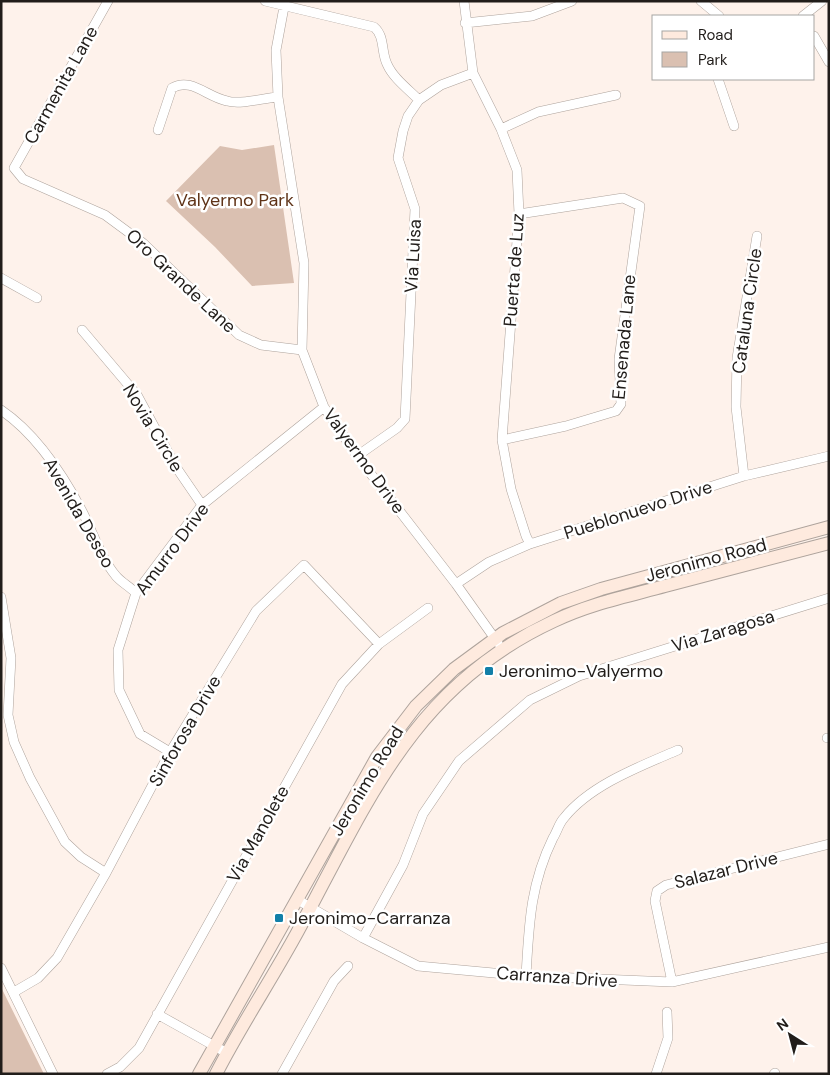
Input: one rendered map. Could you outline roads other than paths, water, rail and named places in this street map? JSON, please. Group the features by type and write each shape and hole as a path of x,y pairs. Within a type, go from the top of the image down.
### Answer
{"main road":[{"name":"Jeronimo Road","path":"199,1074 377,757 399,726 443,678 561,603 601,589 829,527"},
{"name":"Jeronimo Road","path":"216,1074 311,907 377,784 400,748 420,723 498,644 597,604 829,543"}],"street":[{"name":"Carmenita Lane","path":"14,168 108,1"},
{"path":"265,1 284,8 374,27 380,34 384,55 390,70 420,100"},
{"name":"Puerta de Luz","path":"464,1 465,23 473,73 502,129 517,170 519,214 502,440 511,489 530,544"},
{"path":"465,23 532,16 572,1"},
{"path":"701,1 718,15"},
{"path":"804,15 822,1"},
{"name":"Valyermo Drive","path":"284,8 276,50 278,97 304,263 302,350 324,407 357,456 456,584 498,644"},
{"path":"815,38 829,62"},
{"name":"Via Luisa","path":"357,456 397,428 405,419 415,209 398,158 408,116 420,100 441,85 473,73"},
{"path":"718,80 734,126"},
{"path":"158,130 172,88 180,83 194,86 208,95 229,102 278,97"},
{"path":"502,129 538,112 616,94"},
{"name":"Oro Grande Lane","path":"14,168 23,179 105,215 143,242 239,335 262,345 302,350"},
{"name":"Ensenada Lane","path":"502,440 566,426 616,411 622,404 619,360 640,206 623,198 519,214"},
{"name":"Cataluna Circle","path":"744,476 736,407 737,358 757,236"},
{"path":"1,278 37,298"},
{"name":"Novia Circle","path":"82,330 137,395 176,467 202,505"},
{"name":"Amurro Drive","path":"170,752 140,734 119,690 118,650 136,593 202,505 324,407"},
{"name":"Avenida Deseo","path":"1,410 38,445 82,510 101,553 116,576 136,593"},
{"name":"Pueblonuevo Drive","path":"456,584 489,562 530,544 744,476 829,456"},
{"name":"Sinforosa Drive","path":"14,992 38,978 57,958 106,874 170,752 256,611 304,565 379,644"},
{"path":"1,597 11,658 8,715 14,742 30,778 65,842 81,857 106,874"},
{"name":"Via Zaragosa","path":"363,938 403,864 423,814 459,761 530,700 579,676 829,598"},
{"name":"Via Manolete","path":"106,1074 120,1066 139,1048 342,684 379,644 428,608"},
{"path":"526,976 530,908 542,860 564,818 599,788 640,766 678,750"},
{"name":"Salazar Drive","path":"672,982 655,900 657,891 666,885 829,844"},
{"name":"Carranza Drive","path":"298,900 363,938 418,966 526,976 672,982 829,947"},
{"path":"282,1074 334,981 348,966"},
{"path":"1,968 53,1074"},
{"path":"656,1074 668,1038 667,1012"},
{"path":"157,1014 227,1052"}],"place":[{"name":"Jeronimo-Valyermo","path":"489,671"},
{"name":"Jeronimo-Carranza","path":"279,918"}],"park label":[{"name":"Valyermo Park","path":"235,200"}]}
